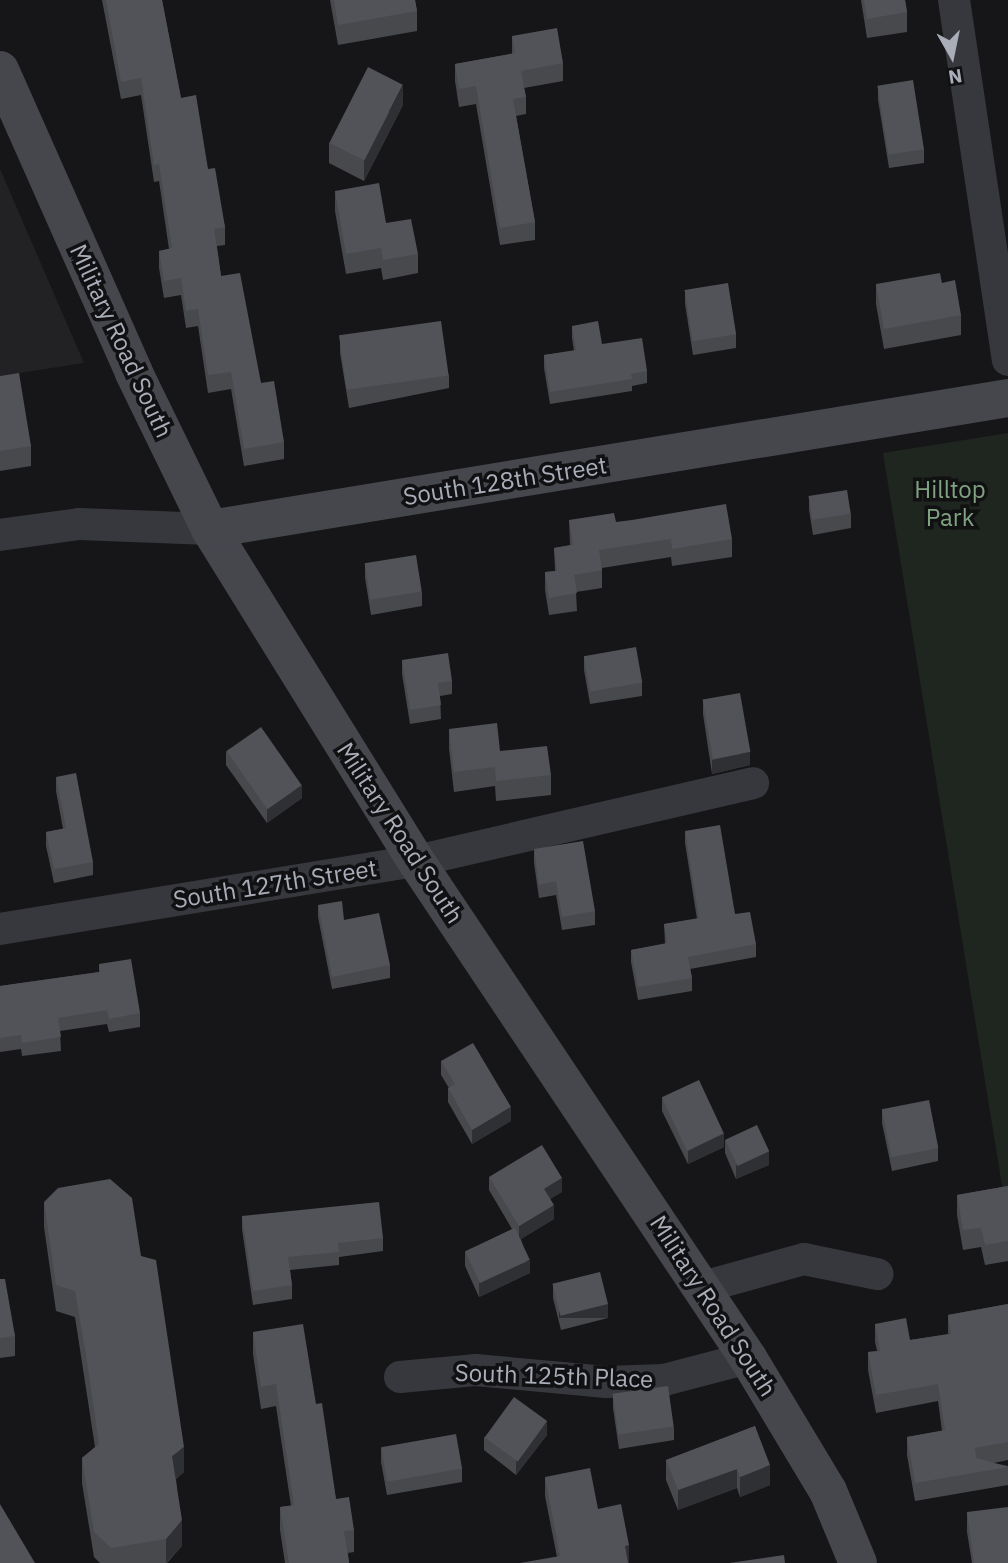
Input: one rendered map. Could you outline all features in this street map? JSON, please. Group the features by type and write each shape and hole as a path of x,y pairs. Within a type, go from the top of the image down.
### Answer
{"street":[{"path":"954,0 1008,360"},
{"name":"Military Road South","path":"0,70 134,373 210,529 416,861 748,1358 828,1491 858,1563"},
{"name":"South 128th Street","path":"0,535 79,524 210,529 1008,398"},
{"name":"South 127th Street","path":"0,929 416,861 753,783"},
{"path":"703,1287 804,1259 877,1274"},
{"name":"South 125th Place","path":"400,1377 475,1370 606,1382 664,1380 748,1358"}],"shaded area":[{"path":"0,169 84,363 0,376"}],"green space":[{"name":"Hilltop Park","path":"1008,433 1008,1203 1005,1204 883,453"}],"building":[{"path":"106,0 162,0 181,98 196,95 208,169 215,168 225,227 214,229 221,276 240,273 261,383 274,381 284,442 244,449 231,372 208,375 198,309 186,311 181,278 164,281 159,251 172,248 159,164 154,165 141,78 121,82"},
{"path":"334,0 415,0 417,11 338,25"},
{"path":"864,0 905,0 907,12 867,19"},
{"path":"557,28 563,63 521,71 526,97 513,99 535,222 500,228 476,86 459,89 455,64 515,53 512,36"},
{"path":"368,67 403,85 364,160 329,143"},
{"path":"913,80 924,149 888,155 877,86"},
{"path":"379,183 386,223 411,219 418,254 383,260 381,248 346,254 335,191"},
{"path":"940,273 942,283 955,280 961,315 884,329 876,284"},
{"path":"728,283 736,334 693,341 685,290"},
{"path":"441,321 449,375 347,390 339,335"},
{"path":"598,321 602,344 642,338 647,371 631,374 632,379 550,392 544,355 576,350 572,326"},
{"path":"19,373 31,446 0,451 0,376"},
{"path":"847,490 851,514 812,520 808,496"},
{"path":"726,504 732,539 672,549 671,539 599,550 602,570 574,575 577,593 549,598 545,572 557,571 554,548 573,545 569,520 614,513 616,522"},
{"path":"416,555 422,592 370,600 365,563"},
{"path":"636,647 642,682 590,692 584,656"},
{"path":"448,653 452,681 438,683 441,705 410,710 402,660"},
{"path":"740,693 750,752 713,759 703,700"},
{"path":"497,723 500,751 547,746 551,775 496,781 495,767 454,772 449,729"},
{"path":"261,727 302,785 267,809 227,751"},
{"path":"76,773 93,862 54,869 46,832 66,828 56,777"},
{"path":"720,825 735,914 750,912 756,944 688,957 692,978 638,987 631,950 667,943 664,924 699,918 685,831"},
{"path":"583,841 595,911 562,917 556,881 539,885 534,849"},
{"path":"342,901 344,920 379,913 390,965 332,977 318,905"},
{"path":"131,959 140,1013 109,1019 107,1010 58,1018 61,1037 22,1043 21,1035 0,1038 0,986 100,972 99,964"},
{"path":"473,1043 511,1107 472,1130 448,1088 455,1084 441,1061"},
{"path":"699,1080 724,1133 687,1151 662,1097"},
{"path":"929,1100 938,1148 891,1157 882,1109"},
{"path":"757,1125 769,1151 738,1166 725,1140"},
{"path":"542,1145 562,1178 544,1189 554,1205 519,1226 489,1177"},
{"path":"110,1179 132,1198 141,1256 156,1260 184,1447 172,1456 182,1520 166,1539 111,1548 94,1532 82,1458 99,1444 86,1355 75,1291 56,1285 44,1202 58,1188"},
{"path":"1008,1186 1008,1241 985,1245 981,1228 963,1230 957,1195"},
{"path":"379,1202 383,1238 338,1243 339,1252 288,1257 292,1285 253,1291 242,1216"},
{"path":"515,1228 530,1260 480,1283 465,1251"},
{"path":"600,1272 608,1304 560,1316 552,1284"},
{"path":"0,1279 5,1279 15,1336 0,1338"},
{"path":"1008,1304 1008,1442 975,1448 976,1458 1008,1467 915,1483 907,1437 945,1430 938,1384 876,1395 868,1352 880,1351 875,1324 906,1318 910,1340 951,1334 948,1315"},
{"path":"303,1324 316,1404 322,1403 336,1499 349,1497 354,1530 344,1531 349,1563 289,1563 280,1507 294,1505 276,1384 261,1387 253,1332"},
{"path":"668,1386 674,1427 618,1434 613,1394"},
{"path":"514,1397 547,1421 518,1462 485,1437"},
{"path":"755,1426 770,1465 740,1477 737,1469 678,1490 666,1460"},
{"path":"456,1434 462,1468 387,1482 381,1447"},
{"path":"590,1468 598,1509 621,1504 629,1545 625,1546 628,1563 520,1563 560,1556 545,1477"},
{"path":"0,1504 35,1563 0,1563"},
{"path":"1008,1507 1008,1563 974,1563 967,1512"},
{"path":"784,1555 785,1563 729,1563"}]}
